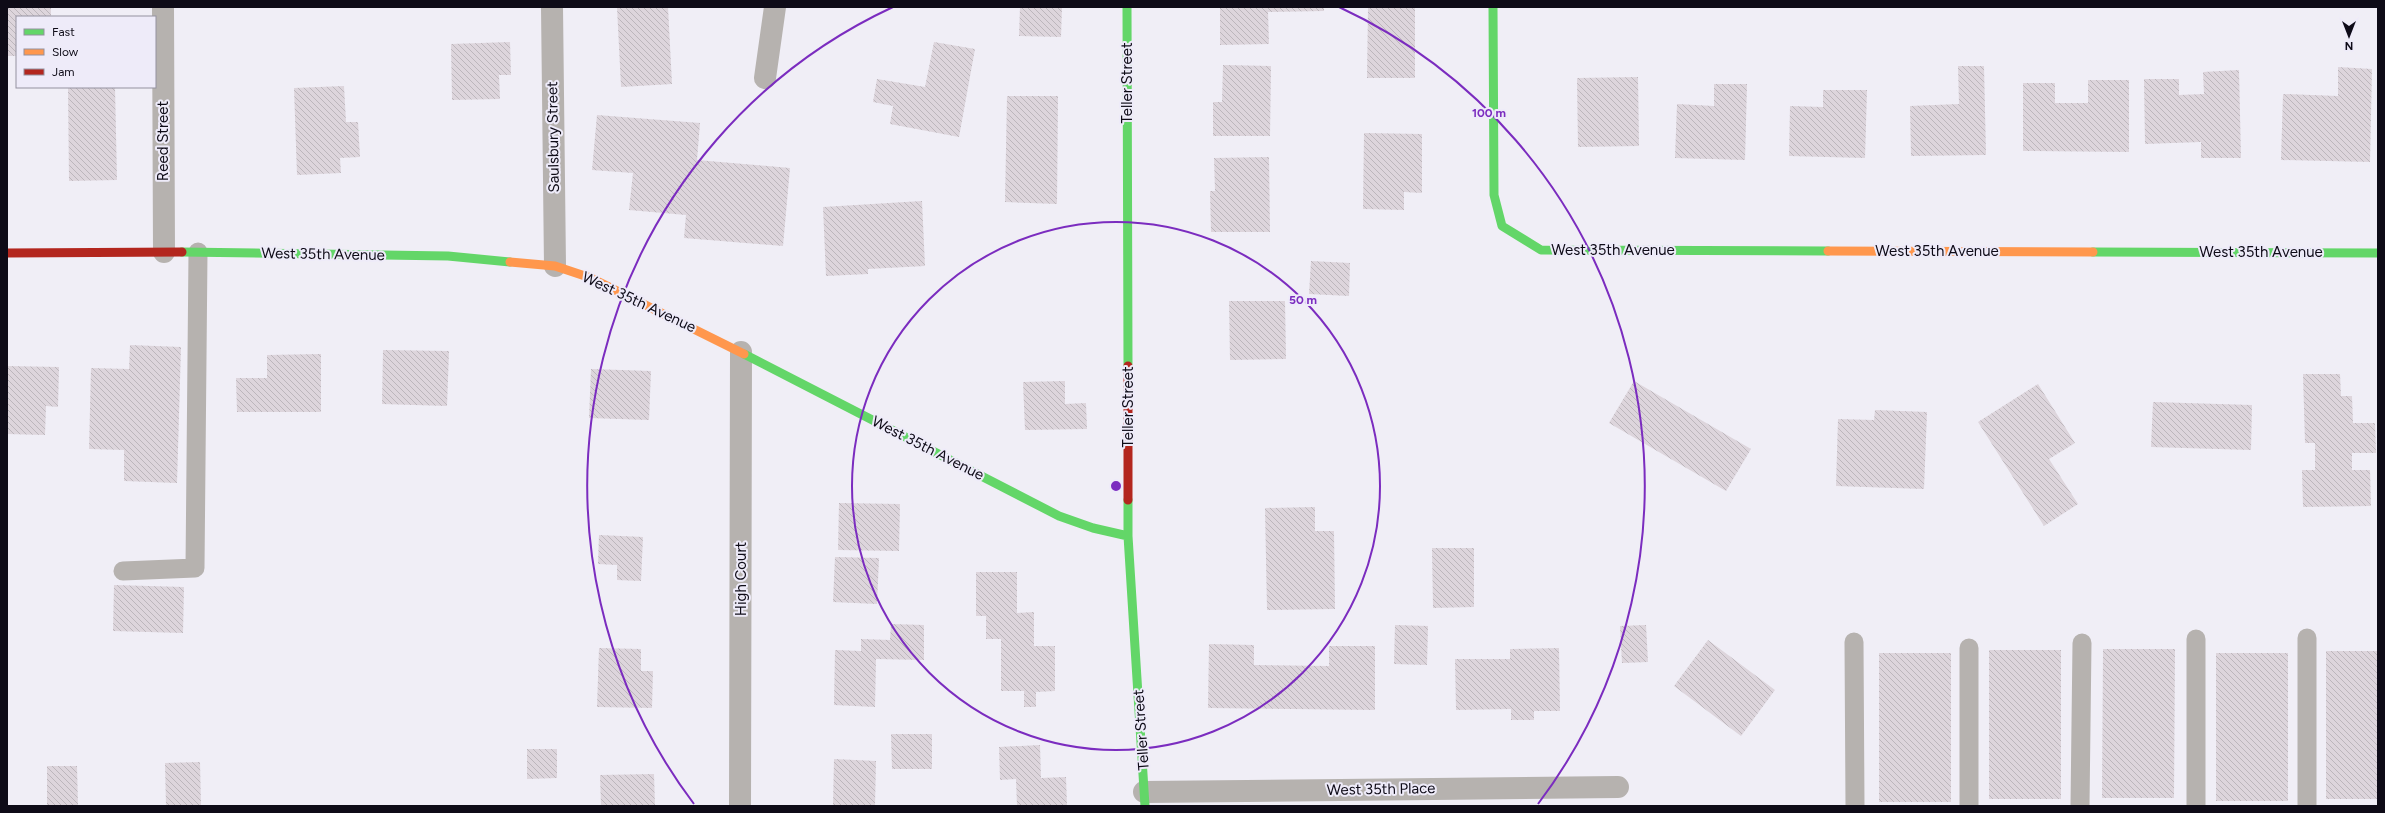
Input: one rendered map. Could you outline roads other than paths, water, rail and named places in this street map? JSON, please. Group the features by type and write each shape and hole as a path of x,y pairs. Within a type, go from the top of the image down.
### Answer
{"street":[{"name":"Reed Street","path":"163,7 164,252"},
{"name":"Saulsbury Street","path":"552,7 555,266"},
{"path":"765,78 775,7"},
{"name":"Teller Street","path":"1127,7 1128,536 1145,799"},
{"name":"West 35th Avenue","path":"1493,7 1494,195 1502,226 1541,250 2378,253"},
{"name":"West 35th Avenue","path":"7,253 198,252 448,256 555,266 591,278 637,298 1059,516 1093,528 1128,536"},
{"name":"High Court","path":"740,806 741,352"},
{"name":"West 35th Place","path":"1145,799 1618,787"}],"lane":[{"path":"123,571 196,568 198,252"},
{"path":"2306,638 2307,806"},
{"path":"2196,639 2196,806"},
{"path":"1854,642 1855,806"},
{"path":"2080,806 2082,643"},
{"path":"1969,648 1969,806"}]}
